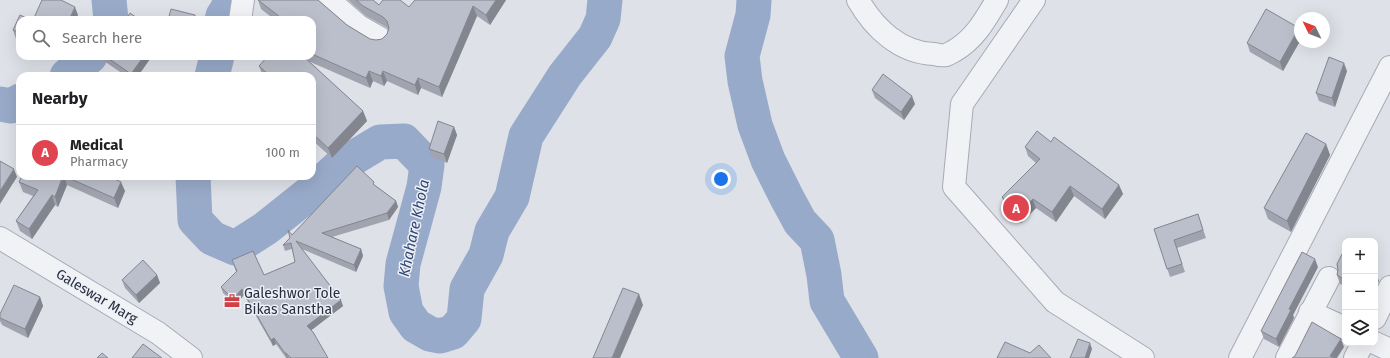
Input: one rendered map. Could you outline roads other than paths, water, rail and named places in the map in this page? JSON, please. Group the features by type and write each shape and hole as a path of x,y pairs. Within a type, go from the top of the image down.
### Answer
{"street":[{"path":"241,16 243,0"},
{"path":"329,0 359,26 380,38"},
{"path":"858,0 863,10 880,30 894,42 922,54 947,55 964,45 981,28 997,0"},
{"path":"1034,0 962,104 954,187 1055,302 1143,358"},
{"path":"1240,358 1390,67"},
{"name":"Galeswar Marg","path":"0,238 158,333 191,358"},
{"path":"1287,358 1329,278"},
{"path":"1378,312 1390,287"},
{"path":"1310,312 1342,327"},
{"path":"1378,344 1390,350"},
{"path":"1355,358 1361,346"}],"waterway":[{"name":"Khahare Khola","path":"109,0 111,16"},
{"name":"Khahare Khola","path":"223,16 233,0"},
{"name":"Khahare Khola","path":"193,180 195,220 212,238 235,248 266,228 315,189 340,166 380,142 404,141 427,165 424,187 403,264 401,286 406,312 416,326 430,334 440,336 453,332 464,319 467,289 486,255 492,231 512,197 526,136 565,75 595,37 603,19 605,0"},
{"name":"Khahare Khola","path":"754,0 753,15 742,56 745,81 755,125 768,160 787,198 800,222 817,240 824,275 827,301 861,358"},
{"name":"Khahare Khola","path":"72,72 85,60"},
{"name":"Khahare Khola","path":"213,72 216,60"},
{"name":"Khahare Khola","path":"0,104 11,106 16,103"}],"place":[{"name":"Medical","path":"1016,208"},
{"name":"Galeshwor Tole Bikas Sanstha","path":"232,301"}]}
